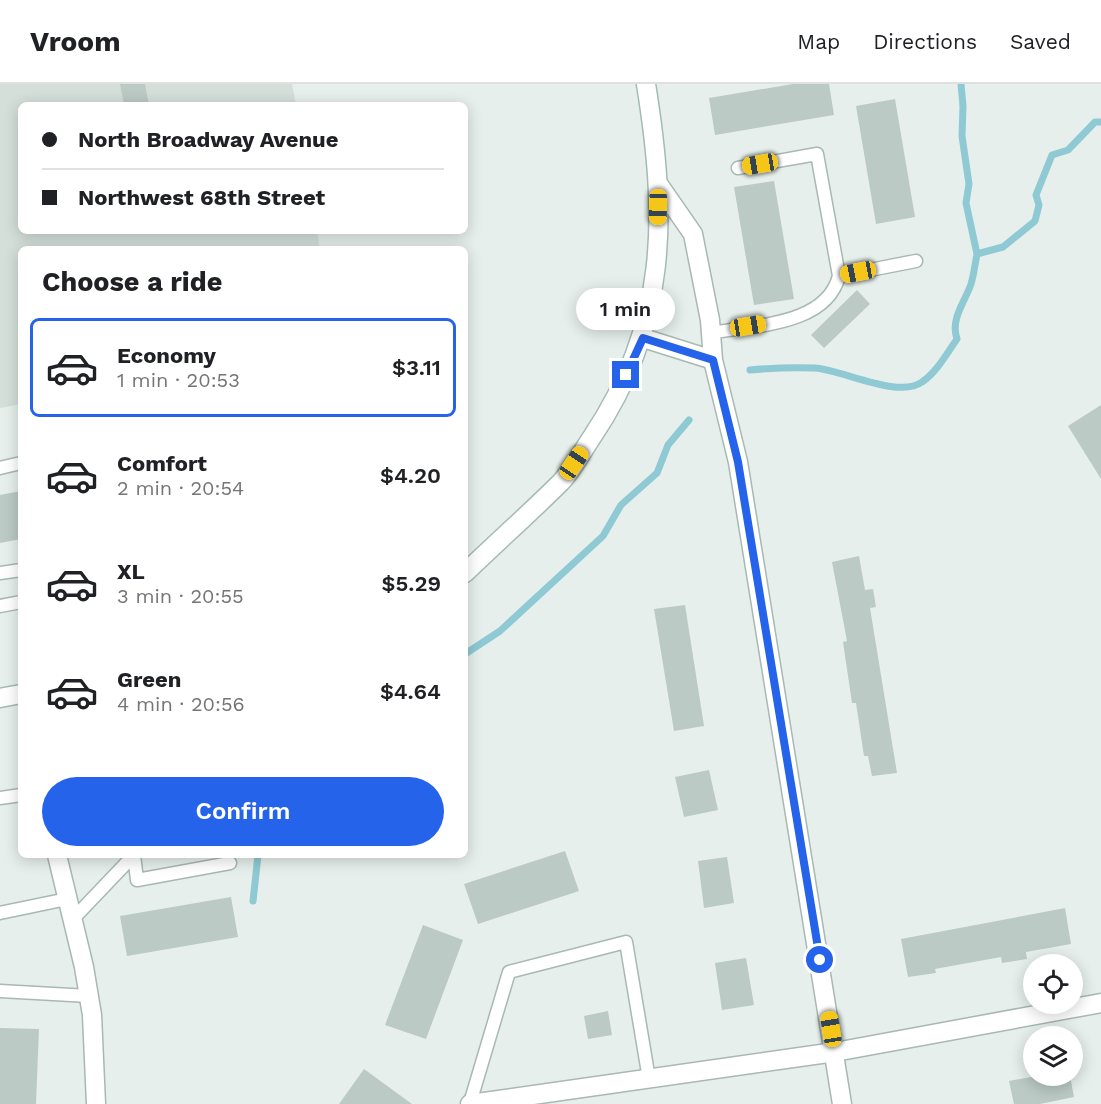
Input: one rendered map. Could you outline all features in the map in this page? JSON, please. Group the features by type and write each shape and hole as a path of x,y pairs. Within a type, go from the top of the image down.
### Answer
{"street":[{"path":"468,570 562,480 609,411 643,338 657,272 659,185 646,84"},
{"path":"659,185 693,234 711,333 713,360 738,462 842,1104"},
{"path":"643,338 713,360"},
{"path":"0,698 18,695"},
{"path":"58,858 89,996 97,1087 96,1104"},
{"path":"470,1104 835,1052 1101,1003"}],"lane":[{"path":"711,333 782,321 803,314 828,300 837,286 839,276 817,154 738,168"},
{"path":"839,276 916,261"},
{"path":"0,468 18,464"},
{"path":"0,573 18,570"},
{"path":"0,606 18,603"},
{"path":"0,798 18,795"},
{"path":"72,920 131,858"},
{"path":"134,858 137,880 230,862"},
{"path":"0,913 67,899"},
{"path":"470,1104 509,972 626,942 649,1079"},
{"path":"0,991 89,996"}],"shaded area":[{"path":"0,84 292,84 295,102 18,102 18,234 318,234 320,246 18,246 18,405 0,408"}],"building":[{"path":"120,84 145,84 148,102 123,102"},
{"path":"793,84 829,84 834,115 715,135 709,98"},
{"path":"895,99 915,217 876,224 856,106"},
{"path":"774,181 794,299 754,305 734,187"},
{"path":"857,290 870,304 824,348 811,335"},
{"path":"1101,405 1101,479 1068,426"},
{"path":"18,492 18,540 0,543 0,495"},
{"path":"859,556 865,590 873,589 876,607 870,608 897,773 872,776 868,756 864,756 856,703 852,703 843,642 847,641 832,562"},
{"path":"685,605 704,726 674,731 654,609"},
{"path":"709,770 718,810 684,817 675,777"},
{"path":"565,851 579,891 478,924 464,884"},
{"path":"727,857 734,903 704,908 698,861"},
{"path":"231,897 238,937 127,956 120,916"},
{"path":"1065,908 1071,944 1026,952 1026,954 1023,954 1023,960 1002,963 1001,957 935,969 936,973 908,977 901,939"},
{"path":"423,925 463,940 426,1039 385,1025"},
{"path":"746,958 754,1005 722,1010 715,963"},
{"path":"608,1011 612,1035 588,1039 584,1016"},
{"path":"0,1028 39,1029 36,1104 0,1104"},
{"path":"364,1069 412,1104 339,1104"},
{"path":"1023,1078 1023,1086 1072,1086 1074,1097 1040,1104 1014,1104 1009,1081"}],"waterway":[{"path":"961,84 962,136 969,184 966,203 977,254"},
{"path":"750,370 815,368 885,386 912,386 922,382 937,368 957,339 955,324 971,284 977,254 1003,247 1035,221 1039,205 1036,195 1052,155 1068,150 1095,122 1101,122"},
{"path":"468,652 500,631 603,536 621,505 657,473 668,445 689,420"},
{"path":"253,901 258,858"}],"route":[{"path":"626,375 643,338 713,360 738,462 820,960"}]}
